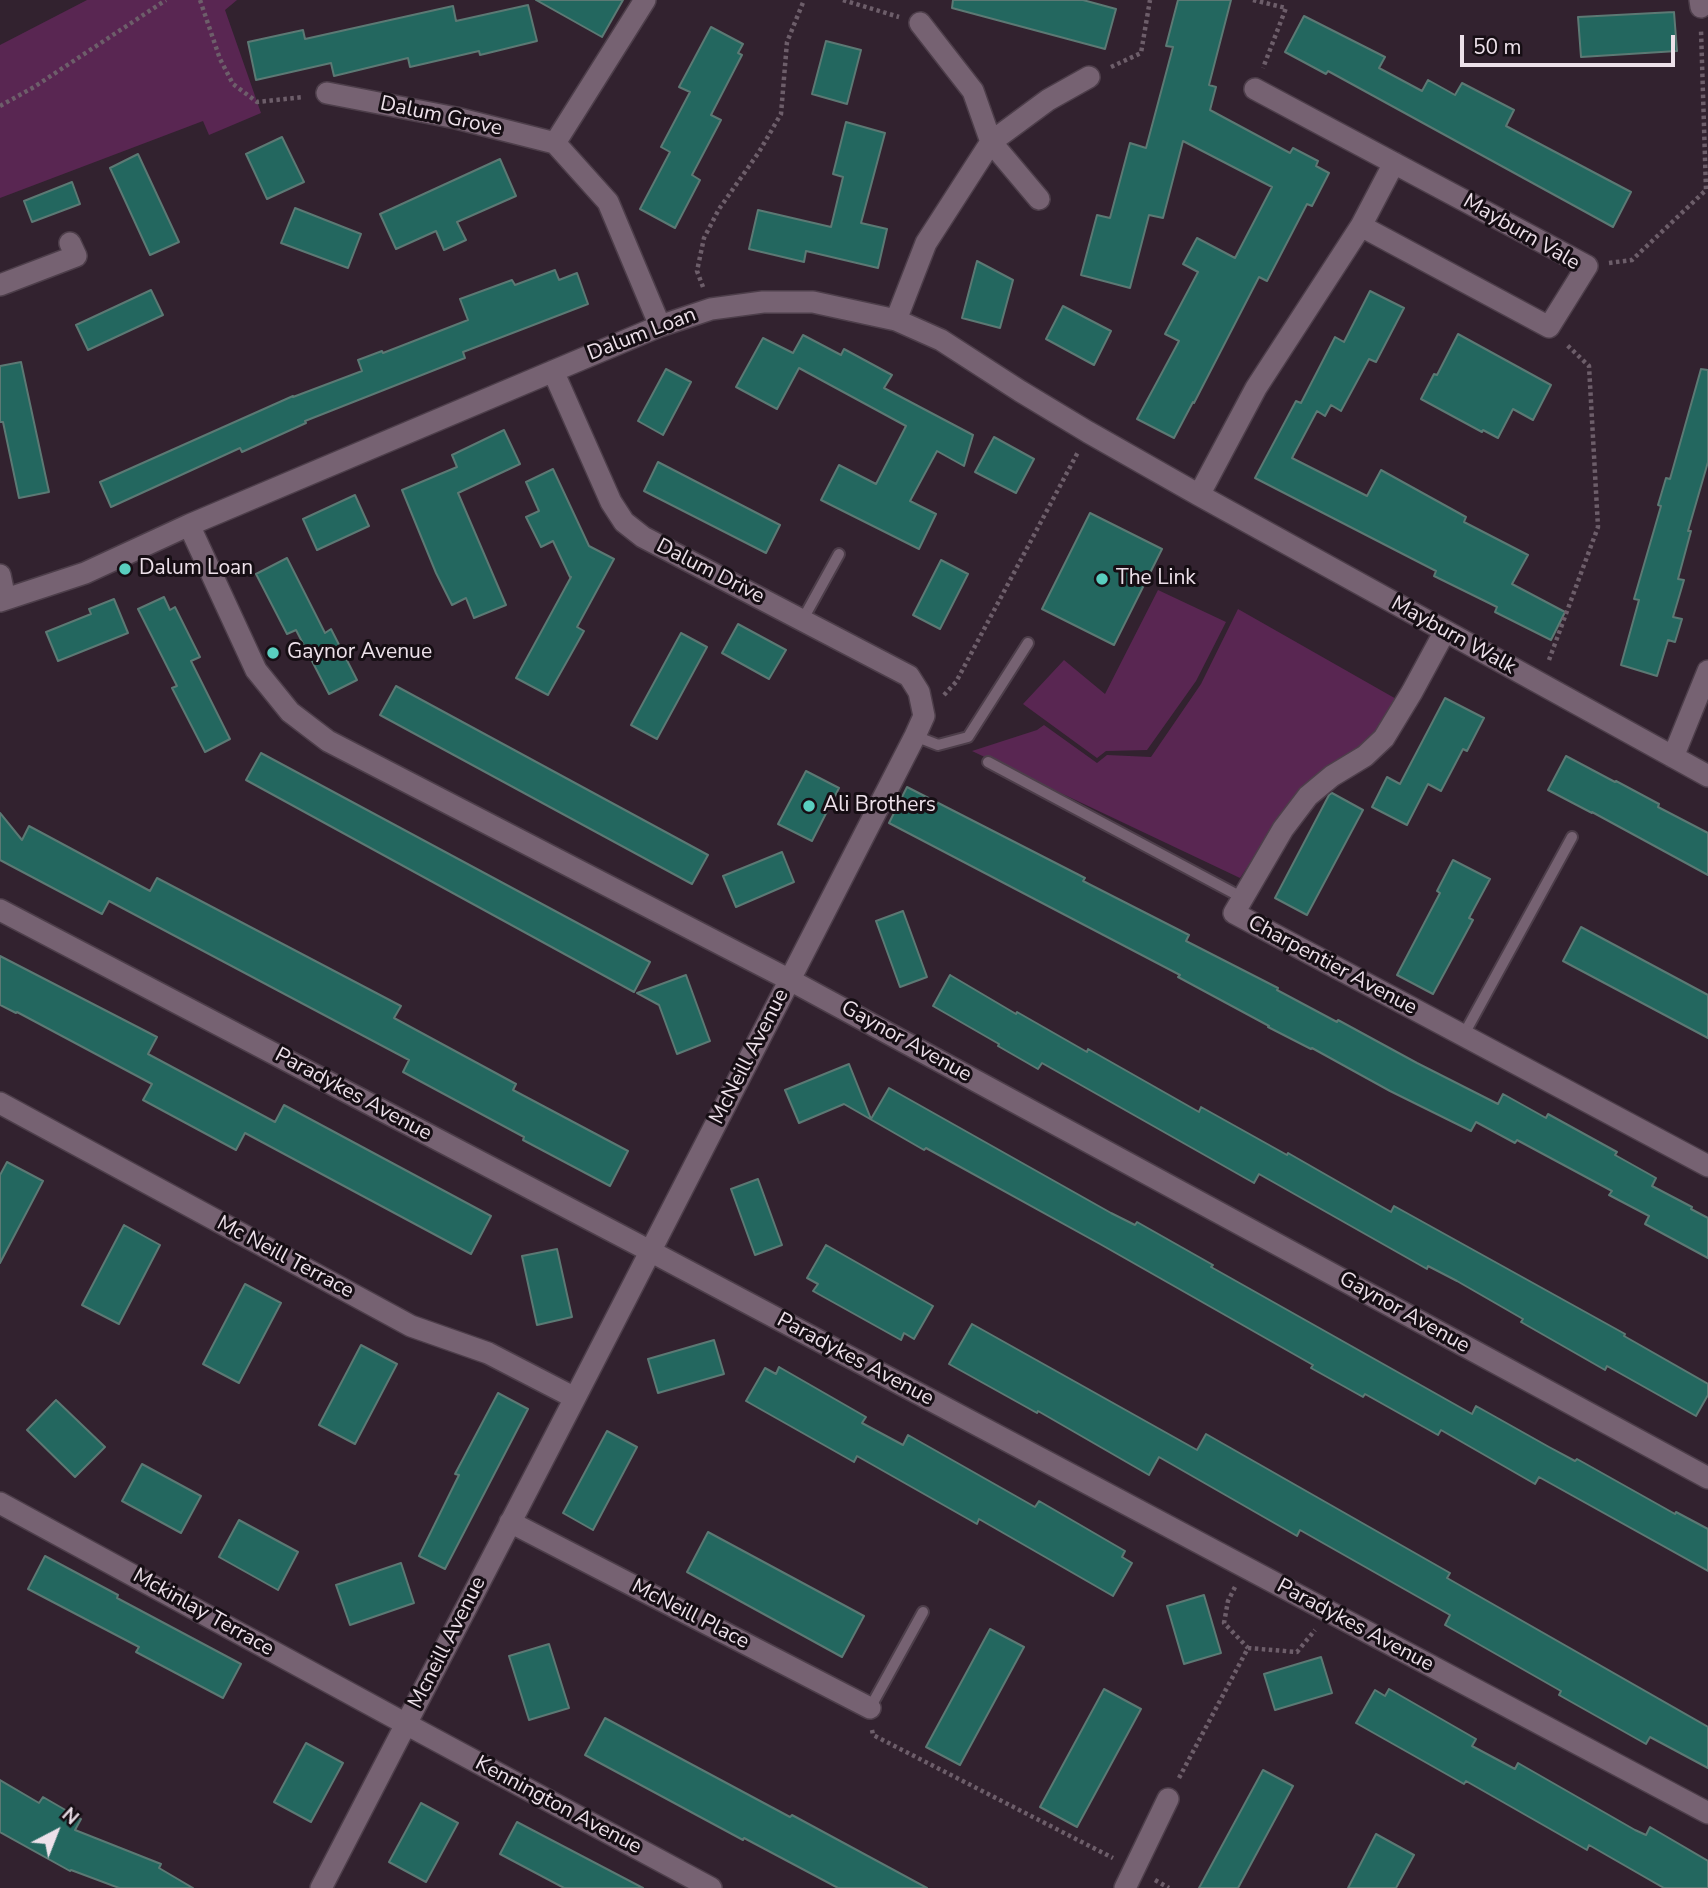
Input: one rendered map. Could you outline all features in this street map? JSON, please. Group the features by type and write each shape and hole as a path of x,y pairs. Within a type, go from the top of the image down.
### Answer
{"street":[{"path":"645,0 555,143 608,202 660,326"},
{"path":"920,23 973,92 991,142 1039,199"},
{"path":"896,320 926,243 991,142 1048,100 1089,77"},
{"name":"Mayburn Vale","path":"1255,89 1587,266 1549,327"},
{"name":"Dalum Grove","path":"327,93 456,118 555,143"},
{"path":"1199,495 1256,388 1360,226 1394,163"},
{"path":"1360,226 1549,327"},
{"path":"0,285 76,256 70,243"},
{"name":"Dalum Loan","path":"2,600 85,573 189,525 660,326 711,309 762,302 813,302 896,320 941,340 1088,432 1199,495"},
{"name":"Dalum Drive","path":"553,371 611,502 624,522 643,537 909,676 919,692 924,716"},
{"name":"Mayburn Walk","path":"1199,495 1708,776"},
{"name":"Gaynor Avenue","path":"189,525 257,670 290,712 328,741 790,980 1708,1478"},
{"path":"0,575 2,600"},
{"name":"Charpentier Avenue","path":"1445,631 1384,738 1365,756 1332,776 1308,796 1283,829 1234,914 1708,1166"},
{"path":"1673,757 1708,671"},
{"name":"McNeill Avenue","path":"575,1398 924,716"},
{"name":"Paradykes Avenue","path":"0,910 650,1251 1708,1813"},
{"name":"Mc Neill Terrace","path":"0,1103 411,1326 488,1353 575,1398"},
{"name":"Mcneill Avenue","path":"321,1888 575,1398"},
{"name":"Mckinlay Terrace","path":"0,1503 406,1724"},
{"name":"McNeill Place","path":"510,1522 870,1709"},
{"name":"Kennington Avenue","path":"406,1724 711,1888"},
{"path":"1130,1879 1168,1799"}],"lane":[{"path":"803,619 839,554"},
{"path":"915,736 938,745 968,737 1028,643"},
{"path":"988,762 1243,898"},
{"path":"1463,1036 1572,837"},
{"path":"870,1709 923,1612"}],"path":[{"path":"0,106 34,87 166,0"},
{"path":"201,0 220,59 233,84 257,102 327,93"},
{"path":"711,309 697,271 704,238 719,209 759,152 781,114 787,42 804,0"},
{"path":"843,0 920,23"},
{"path":"1089,77 1141,53 1150,0"},
{"path":"1254,0 1286,9 1255,89"},
{"path":"1587,266 1632,260 1706,190 1700,3"},
{"path":"1540,683 1598,527 1589,366 1549,327"},
{"path":"924,716 956,682 1088,432"},
{"path":"1243,1567 1228,1601 1224,1623 1248,1647 1297,1652 1313,1634 1326,1610"},
{"path":"1168,1799 1248,1647"},
{"path":"870,1709 873,1735 1130,1879 1169,1888"}],"shaded area":[{"path":"87,0 237,0 225,10 261,113 209,135 203,121 0,198 0,45"},
{"path":"1158,590 1226,622 1196,681 1147,750 1106,751 1097,758 1023,704 1064,660 1105,694"},
{"path":"1238,609 1398,700 1378,729 1273,829 1240,878 972,751 1037,730 1044,725 1097,763 1107,755 1151,757 1201,684"}],"building":[{"path":"536,0 623,0 602,37"},
{"path":"953,0 1083,0 1116,9 1105,49 952,8"},
{"path":"1178,0 1231,0 1209,85 1216,87 1210,110 1290,153 1293,148 1318,161 1316,166 1329,173 1312,206 1307,204 1267,281 1259,277 1174,438 1137,419 1179,341 1165,334 1198,272 1183,264 1197,238 1235,258 1272,187 1183,141 1163,218 1149,215 1130,288 1081,275 1097,215 1110,218 1130,143 1146,148 1173,47 1166,46"},
{"path":"528,5 537,41 480,55 479,51 410,67 408,58 334,76 331,63 256,80 248,42 303,30 305,39 453,6 456,21"},
{"path":"1674,12 1677,51 1581,57 1578,17"},
{"path":"1304,16 1385,57 1379,68 1422,91 1428,80 1455,95 1462,83 1514,110 1506,126 1631,192 1613,227 1328,71 1326,74 1285,52"},
{"path":"711,27 743,44 738,53 742,55 711,115 721,120 692,175 700,180 675,228 640,209 670,152 661,147 690,92 679,87"},
{"path":"826,41 861,50 847,104 812,94"},
{"path":"846,122 885,133 861,223 887,229 878,268 806,251 804,262 749,249 758,210 831,227 843,177 833,174"},
{"path":"282,137 304,182 267,199 246,154"},
{"path":"138,154 179,242 150,255 110,168"},
{"path":"500,159 516,196 457,222 466,240 444,250 436,231 396,249 380,214"},
{"path":"72,182 80,204 32,222 24,201"},
{"path":"295,208 361,234 348,268 281,243"},
{"path":"977,261 1013,280 1000,328 962,318"},
{"path":"555,270 559,280 577,273 588,304 463,352 465,358 305,421 306,423 242,452 240,448 111,507 100,482 293,396 362,371 358,360 468,320 460,299 512,280 515,285"},
{"path":"151,290 163,315 88,350 76,325"},
{"path":"1370,291 1404,308 1376,362 1369,359 1341,411 1331,405 1325,416 1317,411 1292,458 1367,496 1381,470 1466,517 1464,522 1528,555 1512,584 1565,612 1551,640 1495,612 1497,607 1434,576 1436,571 1255,478 1296,401 1301,403 1335,337 1344,342"},
{"path":"1063,306 1111,331 1094,365 1046,339"},
{"path":"1458,334 1551,385 1533,420 1513,409 1498,438 1421,399"},
{"path":"803,335 841,355 844,349 892,375 884,388 973,435 964,466 937,451 910,501 936,514 919,549 821,500 839,465 876,484 906,426 799,368 777,409 736,387 763,338 793,353"},
{"path":"21,362 49,492 19,498 3,422 0,422 0,366"},
{"path":"666,369 691,382 663,435 638,421"},
{"path":"1701,369 1708,370 1708,462 1688,531 1691,531 1678,579 1684,580 1673,617 1682,619 1675,642 1668,640 1657,676 1621,665 1639,600 1634,599 1661,506 1658,505 1666,478 1670,479"},
{"path":"504,430 520,464 458,493 506,605 474,618 466,598 452,605 402,490 457,467 452,455"},
{"path":"994,437 1034,459 1016,493 975,472"},
{"path":"658,462 780,525 766,553 644,491"},
{"path":"553,469 589,546 614,559 577,627 584,631 548,695 516,678 571,577 553,541 541,547 526,517 539,511 526,482"},
{"path":"355,495 369,526 317,550 303,519"},
{"name":"The Link","path":"1090,513 1162,549 1114,645 1042,609"},
{"path":"287,558 325,633 331,629 357,680 329,694 296,630 287,634 256,574"},
{"path":"941,560 968,574 940,629 913,615"},
{"path":"164,597 170,610 175,607 200,657 191,661 230,739 205,752 172,688 177,686 138,609"},
{"path":"114,599 128,633 58,661 46,632 91,614 89,609"},
{"path":"738,624 786,650 769,679 722,653"},
{"path":"681,633 707,647 657,739 631,725"},
{"path":"396,686 708,855 692,884 380,715"},
{"path":"1445,698 1484,718 1467,751 1463,749 1441,791 1428,784 1407,825 1372,807 1387,777 1400,784"},
{"path":"261,753 650,962 634,992 246,780"},
{"path":"1566,756 1659,804 1658,807 1708,833 1708,875 1548,790"},
{"name":"Ali Brothers","path":"806,771 839,788 812,841 778,824"},
{"path":"907,787 1085,878 1083,881 1189,935 1186,941 1337,1022 1338,1020 1498,1104 1503,1094 1546,1118 1548,1114 1617,1152 1615,1155 1656,1178 1652,1186 1708,1218 1708,1258 1645,1224 1649,1216 1609,1195 1612,1191 1517,1140 1515,1143 1476,1122 1471,1131 1390,1091 1268,1027 1178,977 1180,975 889,823"},
{"path":"1332,793 1363,810 1307,915 1275,898"},
{"path":"0,813 22,840 29,826 150,891 157,878 401,1006 394,1018 516,1084 513,1090 628,1151 610,1186 403,1072 409,1060 109,901 102,914 0,860"},
{"path":"782,852 794,882 736,907 723,876"},
{"path":"1453,860 1490,879 1469,918 1473,920 1433,994 1397,975 1440,893 1437,891"},
{"path":"903,911 927,977 900,987 876,921"},
{"path":"1581,927 1708,995 1708,1038 1563,961"},
{"path":"0,956 157,1037 148,1054 275,1122 284,1105 491,1216 471,1254 245,1133 236,1150 143,1100 152,1084 0,1005"},
{"path":"686,975 710,1041 677,1054 659,1005 637,993"},
{"path":"950,975 1016,1014 1017,1012 1087,1052 1088,1049 1199,1112 1201,1107 1287,1155 1288,1153 1391,1212 1394,1206 1625,1334 1624,1336 1708,1384 1708,1395 1696,1416 1607,1366 1605,1370 1521,1322 1523,1319 1457,1281 1428,1266 1427,1269 1259,1174 1254,1183 1042,1063 1038,1069 998,1046 999,1044 933,1006"},
{"path":"849,1064 871,1119 889,1088 1111,1213 1135,1225 1137,1222 1213,1265 1211,1267 1472,1414 1476,1406 1575,1461 1577,1459 1675,1514 1676,1512 1708,1529 1708,1571 1539,1477 1535,1484 1441,1430 1438,1435 1365,1394 1363,1397 1311,1368 1313,1365 1100,1244 926,1148 924,1150 844,1104 799,1123 785,1090"},
{"path":"7,1162 43,1181 0,1263 0,1175"},
{"path":"758,1179 782,1245 755,1255 731,1189"},
{"path":"124,1225 160,1245 119,1324 82,1305"},
{"path":"826,1245 933,1306 914,1339 904,1333 901,1340 813,1291 818,1284 807,1278"},
{"path":"557,1249 572,1317 537,1325 522,1256"},
{"path":"245,1284 281,1303 239,1383 203,1364"},
{"path":"972,1324 1197,1450 1206,1434 1450,1573 1447,1578 1708,1727 1708,1768 1650,1737 1646,1744 1559,1695 1561,1691 1445,1625 1450,1615 1300,1530 1297,1536 1159,1457 1149,1475 949,1364"},
{"path":"714,1340 724,1374 658,1393 648,1359"},
{"path":"361,1345 397,1364 355,1444 319,1425"},
{"path":"779,1367 866,1417 862,1423 903,1445 908,1435 1035,1507 1039,1501 1125,1551 1122,1557 1132,1563 1113,1596 979,1519 977,1524 857,1456 854,1462 746,1401 765,1368 776,1374"},
{"path":"498,1393 528,1409 445,1569 419,1556 459,1475 455,1474"},
{"path":"56,1400 105,1447 75,1477 27,1430"},
{"path":"607,1431 637,1447 593,1530 563,1513"},
{"path":"142,1464 201,1496 181,1533 122,1501"},
{"path":"239,1520 298,1552 278,1590 219,1557"},
{"path":"708,1532 864,1616 842,1657 687,1572"},
{"path":"45,1556 241,1664 223,1698 136,1652 139,1647 28,1589"},
{"path":"401,1563 414,1603 350,1625 336,1585"},
{"path":"1204,1595 1221,1653 1184,1664 1167,1606"},
{"path":"990,1629 1024,1647 960,1765 926,1747"},
{"path":"549,1644 569,1708 529,1720 509,1656"},
{"path":"1321,1657 1332,1693 1275,1710 1264,1674"},
{"path":"1104,1689 1141,1709 1077,1827 1040,1807"},
{"path":"1389,1689 1476,1739 1472,1746 1515,1769 1518,1763 1635,1830 1646,1835 1650,1827 1708,1861 1708,1888 1664,1888 1589,1845 1587,1850 1466,1781 1464,1784 1356,1723 1375,1690 1385,1696"},
{"path":"605,1718 927,1888 838,1888 744,1838 743,1840 585,1755"},
{"path":"306,1743 343,1763 311,1822 274,1802"},
{"path":"1263,1770 1293,1786 1238,1888 1199,1888"},
{"path":"0,1780 39,1803 43,1797 81,1819 75,1830 161,1864 159,1868 193,1888 119,1888 70,1871 0,1832"},
{"path":"421,1803 458,1823 426,1882 389,1862"},
{"path":"517,1822 643,1888 564,1888 500,1854"},
{"path":"1376,1834 1414,1855 1396,1888 1348,1888"}],"place":[{"name":"Dalum Loan","path":"125,569"},
{"name":"The Link","path":"1102,579"},
{"name":"Gaynor Avenue","path":"273,653"},
{"name":"Ali Brothers","path":"809,806"}]}
